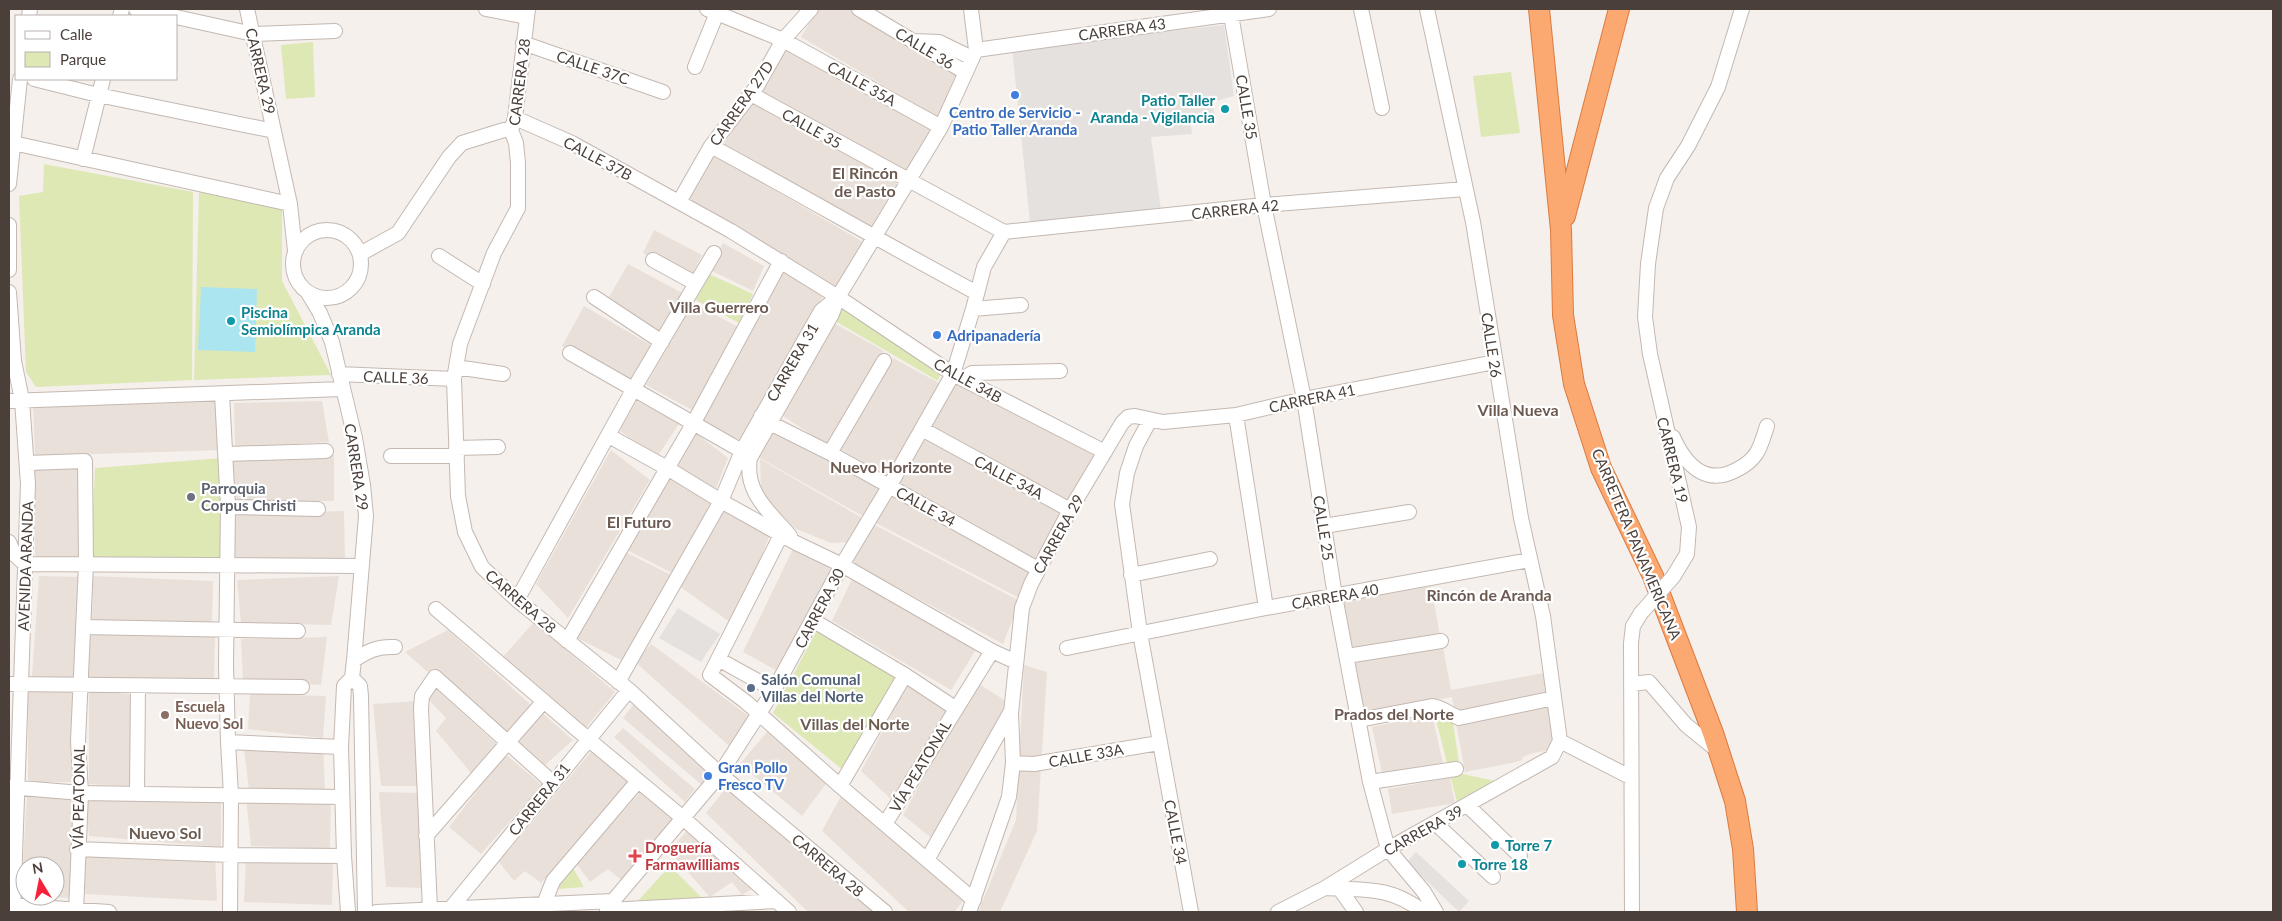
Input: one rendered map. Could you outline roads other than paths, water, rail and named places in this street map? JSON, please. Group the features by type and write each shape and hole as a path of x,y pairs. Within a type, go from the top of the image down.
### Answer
{"highway":[{"name":"CARRETERA PANAMERICANA","path":"1561,230 1619,9"},
{"name":"CARRETERA PANAMERICANA","path":"1538,10 1561,230 1563,315 1574,384 1601,468 1653,576 1719,752 1735,801 1743,849 1748,912"}],"street":[{"path":"136,9 165,15"},
{"name":"CARRERA 29","path":"246,9 255,34 296,204 298,246"},
{"name":"CARRERA 29","path":"252,9 255,34 298,246"},
{"path":"486,9 527,13"},
{"name":"CARRERA 27D","path":"679,202 711,146 751,94 783,40 811,9"},
{"name":"CALLE 36","path":"859,9 966,72"},
{"path":"838,296 941,127 974,54 971,9"},
{"name":"CARRERA 43","path":"974,54 1230,11 1269,9"},
{"path":"1361,9 1382,108"},
{"name":"CALLE 26","path":"1427,9 1466,189 1521,518 1543,616 1560,741"},
{"name":"CARRERA 19","path":"1632,912 1630,684 1633,626 1641,613 1673,578 1687,554 1689,527 1662,410 1645,317 1648,264 1656,208 1667,178 1688,146 1718,87 1742,9"},
{"path":"695,67 712,11"},
{"name":"CALLE 35A","path":"712,11 783,40 941,127"},
{"name":"CALLE 35","path":"1230,11 1264,205"},
{"name":"CARRERA 28","path":"527,13 513,124 518,163 518,208 494,253 460,344 455,373 458,496 466,532 482,567 517,600 624,686 720,774 885,912"},
{"path":"178,18 255,34 336,31"},
{"path":"913,41 939,42 974,54"},
{"name":"CALLE 37C","path":"524,43 663,92"},
{"path":"9,184 20,80"},
{"path":"38,80 98,95 274,131"},
{"path":"83,159 102,80"},
{"name":"CALLE 35","path":"751,94 909,182 1004,232"},
{"path":"360,254 398,233 450,157 462,143 504,130 513,124"},
{"name":"CALLE 37B","path":"513,124 572,143 780,261"},
{"path":"13,143 290,204"},
{"path":"711,146 977,293"},
{"name":"CARRERA 42","path":"1004,232 1264,205 1466,189"},
{"name":"CALLE 25","path":"1264,205 1304,399 1335,596 1370,782 1388,849"},
{"path":"9,225 9,270"},
{"path":"323,230 334,231 346,236 354,243 360,254 362,266 359,278 352,288 342,295 331,298 319,298 308,293 299,285 294,274 292,263 298,246 311,234 323,230"},
{"name":"CARRERA 30","path":"609,908 720,774 774,690 814,621 842,565 922,429 957,377 984,267 1004,232"},
{"path":"517,600 633,390 714,253"},
{"path":"439,256 483,284"},
{"path":"652,260 695,283"},
{"path":"568,641 692,424 780,261"},
{"name":"CALLE 34B","path":"780,261 838,296 957,377 1105,452"},
{"name":"AVENIDA ARANDA","path":"9,292 15,401 27,463 28,484 25,564 15,684 12,907"},
{"name":"CARRERA 29","path":"308,293 327,329 339,374 355,438 366,516 352,678 344,686 341,747 344,856 348,912"},
{"name":"CARRERA 31","path":"451,908 588,739 624,686 720,501 765,420 832,314 838,296"},
{"path":"594,297 662,342"},
{"path":"973,309 1020,305"},
{"path":"570,353 746,455 750,484 758,498 796,543"},
{"path":"830,453 884,361"},
{"name":"CARRERA 41","path":"1128,417 1134,416 1163,422 1236,415 1304,399 1495,362"},
{"path":"957,377 972,373 1060,371"},
{"name":"CALLE 36","path":"339,374 503,374"},
{"path":"15,401 342,389"},
{"path":"222,394 227,454 228,507 226,685 232,795 230,912"},
{"path":"1662,410 1678,448 1696,468 1704,474 1714,477 1729,474 1749,463 1758,452 1767,426"},
{"path":"1236,415 1266,608"},
{"name":"CARRERA 29","path":"1010,713 1022,608 1038,569 1070,510 1128,417"},
{"name":"CALLE 34","path":"765,420 830,453 1038,569"},
{"name":"CALLE 34","path":"1150,420 1136,446 1127,473 1122,504 1140,633 1191,912"},
{"name":"CALLE 34A","path":"922,429 1070,510"},
{"path":"608,436 667,468 720,501 781,535 842,565 992,651 1016,662"},
{"path":"392,456 457,452 498,447"},
{"path":"227,454 326,451"},
{"name":"VÍA PEATONAL","path":"27,463 85,461 86,564 78,741 81,793 77,849 77,911"},
{"path":"228,507 318,509"},
{"path":"1324,526 1409,512"},
{"path":"774,690 718,659 781,535"},
{"path":"9,542 14,554 25,564 361,566"},
{"path":"1131,575 1210,560"},
{"name":"CARRERA 40","path":"1140,633 1530,560"},
{"path":"436,609 683,818 789,912"},
{"name":"VÍA PEATONAL","path":"814,621 905,675 955,708"},
{"path":"83,626 298,631"},
{"path":"1067,648 1140,633"},
{"path":"1347,656 1441,641"},
{"path":"354,660 370,650 384,646 395,647"},
{"name":"VÍA PEATONAL","path":"884,824 992,651"},
{"name":"VÍA PEATONAL","path":"718,659 710,675 759,714 927,860 972,906"},
{"path":"840,786 905,675"},
{"path":"430,909 421,709 422,696 434,677 552,782"},
{"name":"CARRERA 29","path":"352,678 360,686 361,696 365,912"},
{"path":"1630,684 1649,682 1686,725 1719,752"},
{"path":"15,684 302,687"},
{"path":"137,794 138,686"},
{"path":"1359,720 1432,706 1438,706 1459,718 1554,698"},
{"path":"426,836 544,701"},
{"path":"972,906 1009,797 1013,763 1010,713"},
{"path":"927,860 1010,713"},
{"path":"1560,741 1630,777"},
{"name":"CARRERA 39","path":"1278,912 1300,908 1388,849 1552,757 1560,741"},
{"path":"228,742 341,747"},
{"name":"CALLE 33A","path":"1013,763 1034,764 1159,743"},
{"path":"1370,782 1456,769"},
{"path":"544,904 547,892 553,881 638,780"},
{"path":"13,788 81,793 342,797"},
{"path":"1467,805 1520,856"},
{"path":"1435,823 1493,877"},
{"path":"77,849 231,855 344,856"},
{"path":"1388,849 1424,892 1436,912"},
{"path":"1332,888 1392,893 1402,897 1424,912"},
{"path":"1332,888 1356,912"},
{"path":"1392,893 1409,912"},
{"path":"376,912 544,904 609,908 777,901"},
{"path":"12,907 109,912"}],"water":[{"name":"Piscina Semiolímpica Aranda","path":"201,287 257,289 255,352 198,350"}],"place":[{"name":"Centro de Servicio - Patio Taller Aranda","path":"1015,95"},
{"name":"Patio Taller Aranda - Vigilancia","path":"1225,109"},
{"name":"Piscina Semiolímpica Aranda","path":"231,321"},
{"name":"Adripanadería","path":"937,335"},
{"name":"Parroquia Corpus Christi","path":"191,497"},
{"name":"Salón Comunal Villas del Norte","path":"751,688"},
{"name":"Escuela Nuevo Sol","path":"165,715"},
{"name":"Gran Pollo Fresco TV","path":"708,776"},
{"name":"Torre 7","path":"1495,845"},
{"name":"Droguería Farmawilliams","path":"635,856"},
{"name":"Torre 18","path":"1462,864"}],"district":[{"name":"El Rincón de Pasto","path":"865,181"},
{"name":"Villa Guerrero","path":"719,306"},
{"name":"Villa Nueva","path":"1518,409"},
{"name":"Nuevo Horizonte","path":"891,466"},
{"name":"El Futuro","path":"639,521"},
{"name":"Rincón de Aranda","path":"1489,594"},
{"name":"Prados del Norte","path":"1394,713"},
{"name":"Villas del Norte","path":"855,723"},
{"name":"Nuevo Sol","path":"165,832"}]}
